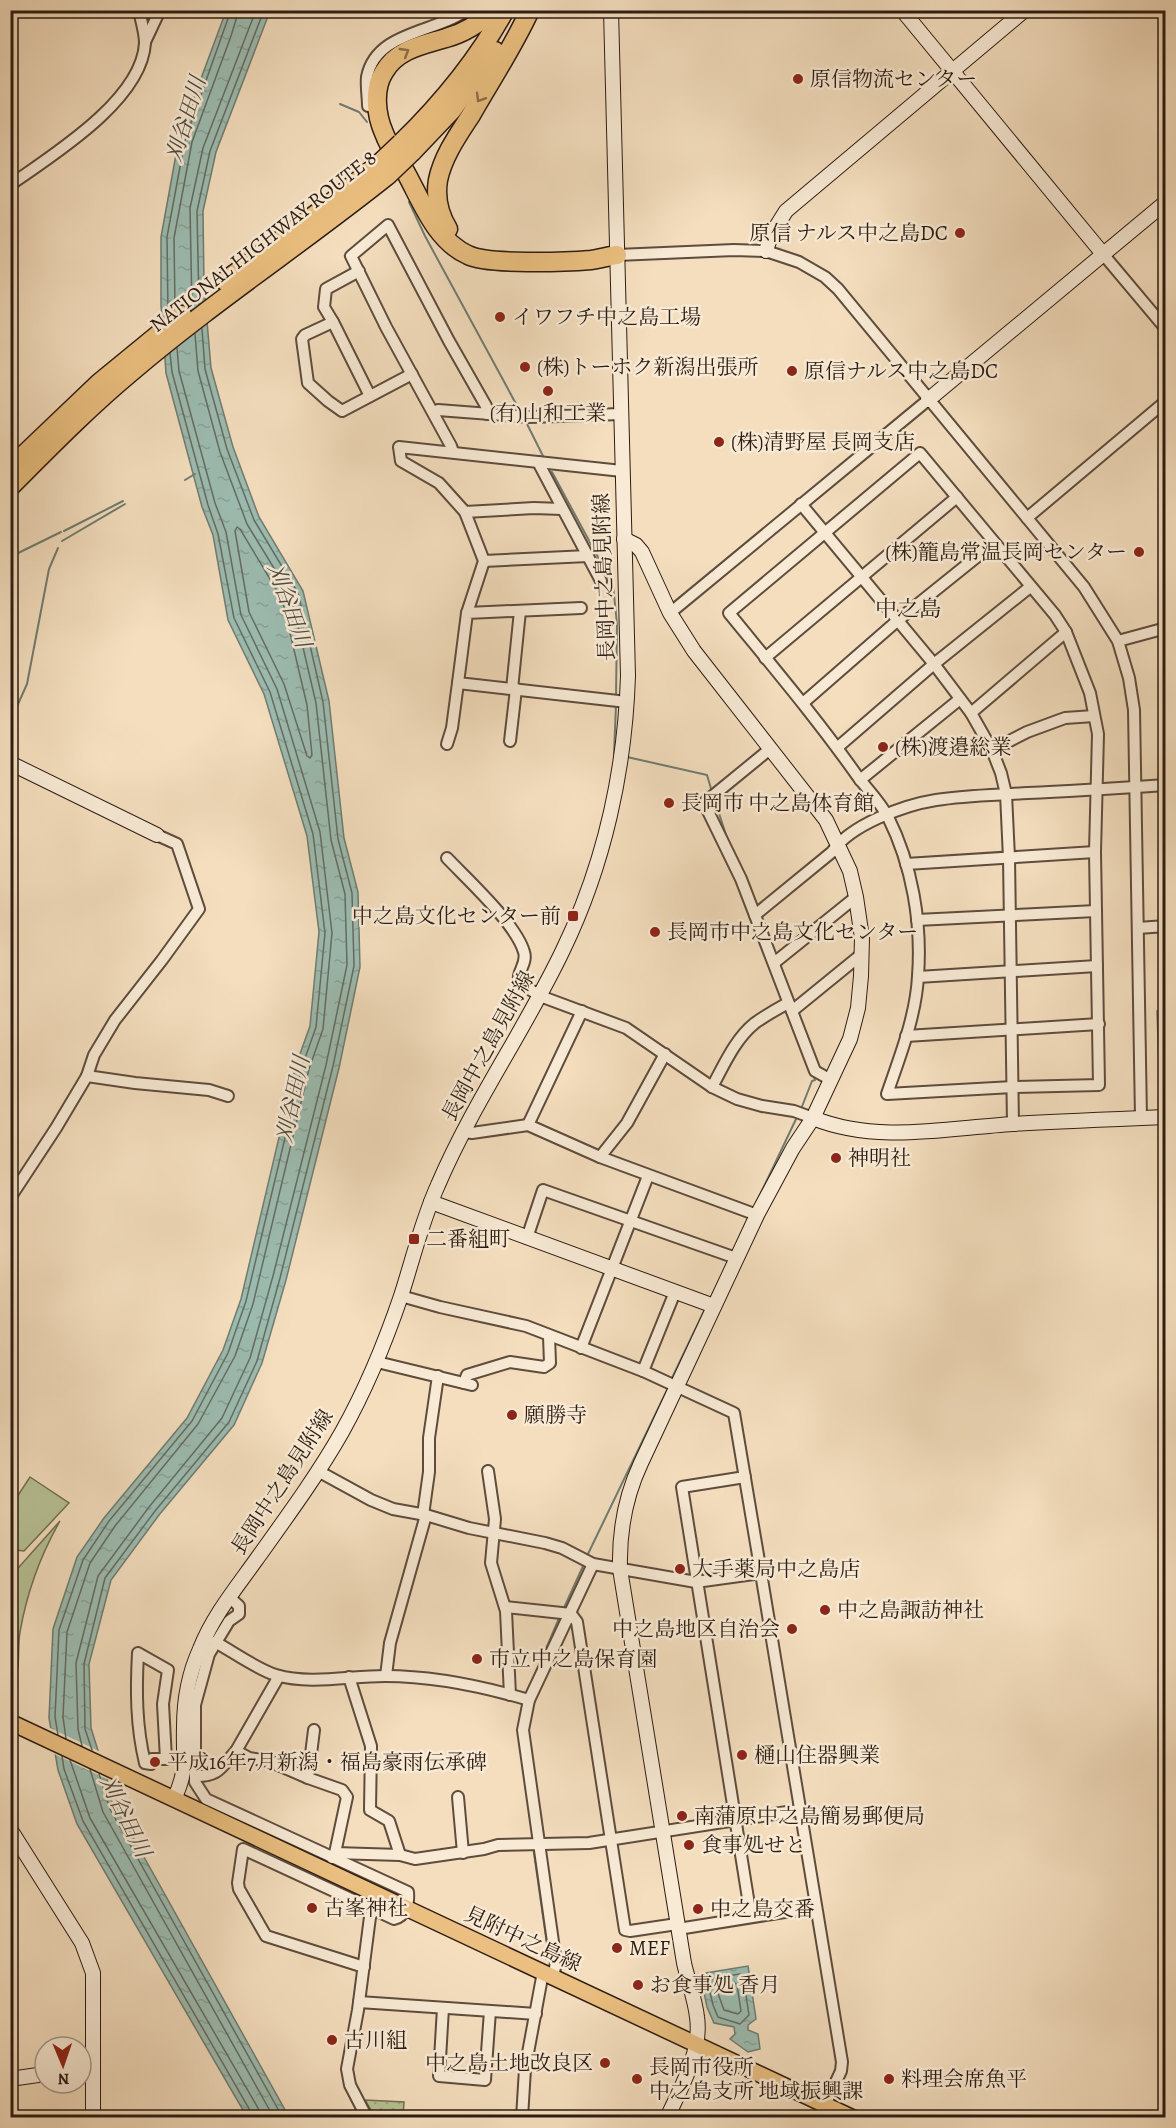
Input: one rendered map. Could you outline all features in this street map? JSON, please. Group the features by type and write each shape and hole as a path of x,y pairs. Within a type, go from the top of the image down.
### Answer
{"highway":[{"path":"493,10 472,27 417,46 392,61 379,80 377,92 384,133 428,214 447,241 462,252 476,258 496,261 591,260 617,255"},
{"name":"NATIONAL HIGHWAY ROUTE 8","path":"406,147 505,10"},
{"name":"NATIONAL HIGHWAY ROUTE 8","path":"10,468 73,406 277,250 339,197 384,168 452,110 492,56 519,10"},
{"path":"530,10 446,158 437,189 439,210 448,229 458,239 472,249 487,255 592,253 617,255"},
{"name":"NATIONAL HIGHWAY ROUTE 8","path":"10,487 76,422 129,365"}],"main road":[{"name":"見附中之島線","path":"17,1725 696,2043 822,2110 853,2118"}],"street":[{"path":"139,10 145,43"},
{"path":"10,185 70,142 107,110 131,81 138,68 145,43 160,10"},
{"path":"414,189 404,182 375,124 368,105 367,78 373,63 392,43 405,35 447,20 466,10"},
{"name":"長岡中之島見附線","path":"174,1799 184,1774 185,1707 199,1650 229,1597 318,1471 356,1407 377,1362 431,1202 463,1132 540,996 574,927 603,846 614,801 627,702 611,10"},
{"path":"902,10 1166,329"},
{"path":"766,251 771,235 786,211 1025,10"},
{"path":"670,613 1166,202"},
{"path":"453,452 351,256 388,225 486,406 487,414"},
{"path":"617,255 734,250 766,251 799,262 832,284 1084,586 1118,641 1129,678 1134,710 1141,1118"},
{"path":"359,271 326,289 324,307 370,396"},
{"path":"333,322 305,335 302,339 308,383 342,411 412,374"},
{"path":"1027,518 1166,401"},
{"path":"434,412 438,410 529,417 621,414"},
{"path":"447,744 452,728 467,613 484,561 465,512 439,483 401,461 399,447 622,471"},
{"path":"920,453 1055,615 1066,632 1090,693 1098,734 1095,852 1100,1085 887,1094 906,1036 918,977 917,920 906,864 887,814 838,747 729,613 824,533 920,453"},
{"path":"538,462 601,581"},
{"path":"765,658 957,497"},
{"path":"801,504 934,664 971,714 992,750 1001,773 1006,794 1009,858 1013,1124"},
{"path":"465,512 534,508 562,509"},
{"path":"624,539 636,545 642,552 670,613 694,651 826,820 850,871 862,938 861,976 854,1027 813,1118 793,1148 736,1258 632,1482 621,1528 620,1569 684,1963 698,2016 696,2043 689,2070 667,2118"},
{"path":"802,704 897,621 994,543"},
{"path":"484,561 588,556"},
{"path":"838,747 934,664 1030,587"},
{"path":"467,613 581,608"},
{"path":"510,741 520,611"},
{"path":"1118,641 1166,628"},
{"path":"971,714 1066,632"},
{"path":"458,683 627,702"},
{"path":"860,780 960,699"},
{"path":"992,750 1028,732 1065,718 1094,716"},
{"path":"770,749 704,803 741,879 815,1071 831,1080"},
{"path":"10,763 177,844 199,909 168,953 115,1020 94,1055 87,1076 10,1198"},
{"path":"755,915 832,852 838,843 887,814 937,800 1166,785"},
{"path":"906,864 1095,852"},
{"path":"447,858 511,930 521,945 525,958 518,980 540,996 626,1028 712,1086 748,1103 794,1110 832,1126 849,1130 891,1133 1013,1124 1166,1117"},
{"path":"774,963 856,897"},
{"path":"917,920 1096,910"},
{"path":"1138,928 1166,926"},
{"path":"712,1086 736,1044 754,1024 790,1007 862,954"},
{"path":"918,977 1097,966"},
{"path":"528,1125 582,1011"},
{"path":"906,1036 1099,1024"},
{"path":"600,1157 627,1123 664,1054"},
{"path":"87,1076 209,1090 228,1096"},
{"path":"463,1132 472,1133 528,1125 648,1176 757,1215"},
{"path":"581,1348 648,1176"},
{"path":"527,1238 543,1190 736,1258"},
{"path":"431,1202 714,1306"},
{"path":"643,1371 675,1292"},
{"path":"401,1296 526,1326 643,1371 734,1413 842,2062 842,2071 822,2110"},
{"path":"377,1362 468,1384 467,1375 510,1362 544,1367 550,1364 549,1336"},
{"path":"387,1676 392,1635 424,1515 429,1472 429,1438 438,1376"},
{"path":"318,1471 393,1509 545,1543 562,1548 593,1564 696,1582 761,1573"},
{"path":"488,1471 495,1519 491,1563 505,1607 509,1645 510,1695"},
{"path":"745,1477 682,1487 751,1917"},
{"path":"522,2118 525,2069 536,2014 548,1974 556,1963 523,1730 529,1700 593,1564"},
{"path":"229,1597 239,1606 239,1614 229,1621 215,1642 195,1705 195,1782 206,1799 334,1855 408,1892 407,1908 402,1915 394,1919 243,1849 239,1889 266,1936 364,1967"},
{"path":"505,1607 571,1614 577,1622 625,1930 751,1917 816,1906"},
{"path":"215,1642 279,1676 324,1679 387,1676 429,1679 529,1700"},
{"path":"138,1653 168,1670 163,1704 166,1759 152,1759 151,1764 145,1763 136,1700 138,1653"},
{"path":"195,1776 220,1771 236,1751 279,1676"},
{"path":"350,1677 371,1746 370,1810 389,1821 400,1855"},
{"path":"308,1778 314,1730"},
{"path":"236,1751 249,1758 269,1761 342,1790 347,1797 334,1855"},
{"path":"458,1797 463,1853"},
{"path":"334,1855 400,1855 415,1859 463,1853 498,1845 589,1843 800,1810"},
{"path":"10,1829 56,1899 89,1959 94,1986 90,2035"},
{"path":"368,2118 347,2078 347,2069 359,2002 370,1917 374,1909"},
{"path":"359,2002 536,2014"},
{"path":"443,2008 439,2076 485,2080 490,2011"},
{"path":"10,2079 33,2076"},
{"path":"90,2095 93,2118"}],"green space":[{"path":"30,1477 69,1503 24,1551 16,1550 11,1557 11,1506"},
{"path":"60,1521 46,1547 30,1589 20,1632 16,1677 14,1683 10,1682 11,1576"},
{"path":"365,2100 404,2102 403,2117 375,2117"}],"water":[{"name":"刈谷田川","path":"226,11 270,11 216,152 203,211 204,286 211,368 233,447 259,517 303,591 329,701 344,838 358,892 360,967 339,1068 286,1280 262,1363 234,1425 159,1515 111,1580 89,1664 91,1728 115,1805 289,2117 247,2117 77,1824 58,1770 49,1718 53,1629 77,1557 104,1518 187,1418 223,1350 241,1299 296,1065 310,1026 319,932 307,836 264,694 228,620 213,535 202,507 166,373 161,305 161,237 179,138"},
{"path":"1157,1011 1165,1011 1165,1103 1160,1097"},
{"path":"748,1966 756,2019 748,2025 748,2030 758,2034 760,2049 748,2052 730,2039 735,2034 734,2027 714,2023 707,2007 701,1978 706,1977 706,1973"}],"pier":[{"path":"48,1727 101,1752 111,1781 52,1753"}],"waterway":[{"path":"340,104 359,112 367,122"},
{"path":"409,202 425,236 521,413"},
{"path":"526,422 543,456"},
{"path":"552,472 613,585 617,624 616,696"},
{"path":"185,480 195,474"},
{"path":"64,531 123,501"},
{"path":"62,541 125,504"},
{"path":"10,557 61,532"},
{"path":"10,722 27,684 49,569 58,548"},
{"path":"616,705 614,754 616,754"},
{"path":"627,757 707,775 712,792"},
{"path":"715,801 728,841"},
{"path":"801,1109 812,1081 815,1080 813,1074"},
{"path":"757,1201 797,1117"},
{"path":"710,1299 720,1279"},
{"path":"671,1380 705,1309"},
{"path":"587,1556 668,1388"},
{"path":"563,1610 584,1564"},
{"path":"533,1679 560,1616"},
{"path":"519,1725 522,1707"},
{"path":"527,1793 533,1841"},
{"path":"533,1846 548,1951 546,1959"},
{"path":"528,2108 528,2118"}],"place":[{"name":"原信物流センター","path":"798,79"},
{"name":"原信 ナルス中之島DC","path":"960,233"},
{"name":"イワフチ中之島工場","path":"500,317"},
{"name":"(株)トーホク新潟出張所","path":"525,367"},
{"name":"原信ナルス中之島DC","path":"792,371"},
{"name":"(有)山和工業","path":"548,391"},
{"name":"(株)清野屋 長岡支店","path":"719,442"},
{"name":"(株)籠島常温長岡センター","path":"1139,552"},
{"name":"(株)渡邉総業","path":"883,747"},
{"name":"長岡市 中之島体育館","path":"669,803"},
{"name":"中之島文化センター前","path":"573,916"},
{"name":"長岡市中之島文化センター","path":"655,932"},
{"name":"神明社","path":"836,1158"},
{"name":"二番組町","path":"414,1239"},
{"name":"願勝寺","path":"512,1415"},
{"name":"大手薬局中之島店","path":"680,1569"},
{"name":"中之島諏訪神社","path":"825,1610"},
{"name":"中之島地区自治会","path":"792,1629"},
{"name":"市立中之島保育園","path":"477,1659"},
{"name":"樋山住器興業","path":"742,1755"},
{"name":"平成16年7月新潟・福島豪雨伝承碑","path":"155,1762"},
{"name":"南蒲原中之島簡易郵便局","path":"682,1816"},
{"name":"食事処せと","path":"689,1845"},
{"name":"古峯神社","path":"312,1908"},
{"name":"中之島交番","path":"698,1909"},
{"name":"MEF","path":"617,1948"},
{"name":"お食事処 香月","path":"638,1985"},
{"name":"古川組","path":"332,2040"},
{"name":"中之島土地改良区","path":"605,2063"},
{"name":"長岡市役所 中之島支所 地域振興課","path":"637,2079"},
{"name":"料理会席魚平","path":"889,2079"}],"district":[{"name":"中之島","path":"908,608"}]}
